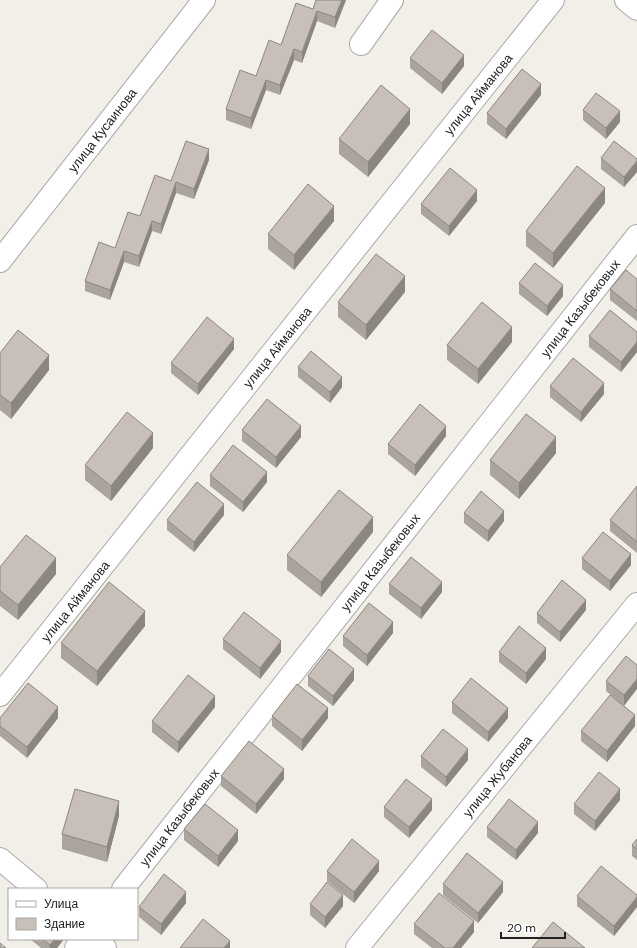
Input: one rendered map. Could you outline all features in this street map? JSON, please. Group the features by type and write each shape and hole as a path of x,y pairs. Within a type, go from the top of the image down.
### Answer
{"street":[{"name":"улица Кусаинова","path":"0,261 204,0"},
{"path":"360,44 392,0"},
{"name":"улица Айманова","path":"0,695 553,0"},
{"path":"626,0 637,8"},
{"name":"улица Казыбековых","path":"124,888 637,236"},
{"name":"улица Жубанова","path":"357,948 637,604"},
{"path":"0,859 35,888"},
{"path":"76,948 82,940"},
{"path":"95,940 105,948"}],"building":[{"path":"316,0 342,0 335,17 317,11 302,52 294,49 280,85 266,80 251,118 226,109 240,70 256,76 269,40 281,45 296,3 313,9"},
{"path":"432,30 464,55 442,83 410,58"},
{"path":"522,69 541,84 506,129 487,113"},
{"path":"381,85 410,109 368,162 339,139"},
{"path":"596,93 620,111 606,128 583,110"},
{"path":"186,141 209,149 194,189 176,182 161,224 152,221 139,256 124,251 110,290 85,281 99,242 115,248 128,212 140,216 155,175 171,181"},
{"path":"614,141 637,159 624,177 601,158"},
{"path":"577,166 605,188 553,253 526,231"},
{"path":"450,168 477,190 449,226 421,204"},
{"path":"308,184 334,206 294,255 268,234"},
{"path":"376,254 405,276 366,325 338,302"},
{"path":"535,263 563,285 547,306 519,283"},
{"path":"626,270 637,279 637,311 610,289"},
{"path":"482,302 512,327 478,369 447,345"},
{"path":"610,310 637,332 637,342 621,362 589,336"},
{"path":"207,317 234,339 198,384 171,363"},
{"path":"18,330 49,355 11,403 0,395 0,353"},
{"path":"311,351 342,377 330,392 298,367"},
{"path":"573,358 604,383 581,412 550,386"},
{"path":"267,399 301,426 276,457 242,430"},
{"path":"420,404 446,426 415,465 388,444"},
{"path":"127,412 153,433 111,486 85,465"},
{"path":"526,414 556,437 519,483 490,460"},
{"path":"233,445 267,472 243,502 210,475"},
{"path":"197,482 224,504 194,542 167,520"},
{"path":"637,486 637,542 610,520"},
{"path":"339,490 373,517 321,582 287,555"},
{"path":"481,491 504,511 488,531 464,513"},
{"path":"603,532 631,554 610,581 582,558"},
{"path":"26,535 56,558 18,605 0,591 0,567"},
{"path":"411,557 442,582 421,608 389,584"},
{"path":"562,580 586,600 560,632 537,613"},
{"path":"109,582 145,611 97,671 61,643"},
{"path":"369,603 393,622 367,655 343,636"},
{"path":"244,612 281,641 260,668 223,639"},
{"path":"519,626 546,648 526,673 499,652"},
{"path":"329,649 354,669 333,696 308,676"},
{"path":"626,656 637,665 637,679 624,695 606,681"},
{"path":"188,675 215,696 178,742 152,721"},
{"path":"471,678 508,708 488,732 452,702"},
{"path":"28,683 58,707 27,747 0,726 0,718"},
{"path":"297,684 328,708 302,740 272,716"},
{"path":"610,695 635,715 607,751 581,731"},
{"path":"443,729 468,749 446,777 421,756"},
{"path":"249,741 284,769 256,804 221,776"},
{"path":"599,772 620,789 595,821 574,804"},
{"path":"406,779 432,799 409,827 384,807"},
{"path":"75,789 119,801 107,847 62,834"},
{"path":"509,799 538,822 516,850 487,827"},
{"path":"205,804 238,830 218,856 184,829"},
{"path":"352,839 379,861 354,892 327,871"},
{"path":"637,839 637,849 632,845"},
{"path":"467,853 503,882 478,913 443,884"},
{"path":"601,866 637,895 614,926 577,896"},
{"path":"164,874 186,892 161,924 139,907"},
{"path":"327,882 343,895 325,917 310,904"},
{"path":"439,893 474,921 453,948 445,948 414,924"},
{"path":"203,919 230,941 224,948 180,948"},
{"path":"553,922 585,948 532,948"},
{"path":"44,940 54,940 50,945"},
{"path":"0,943 6,948 0,948"}]}
